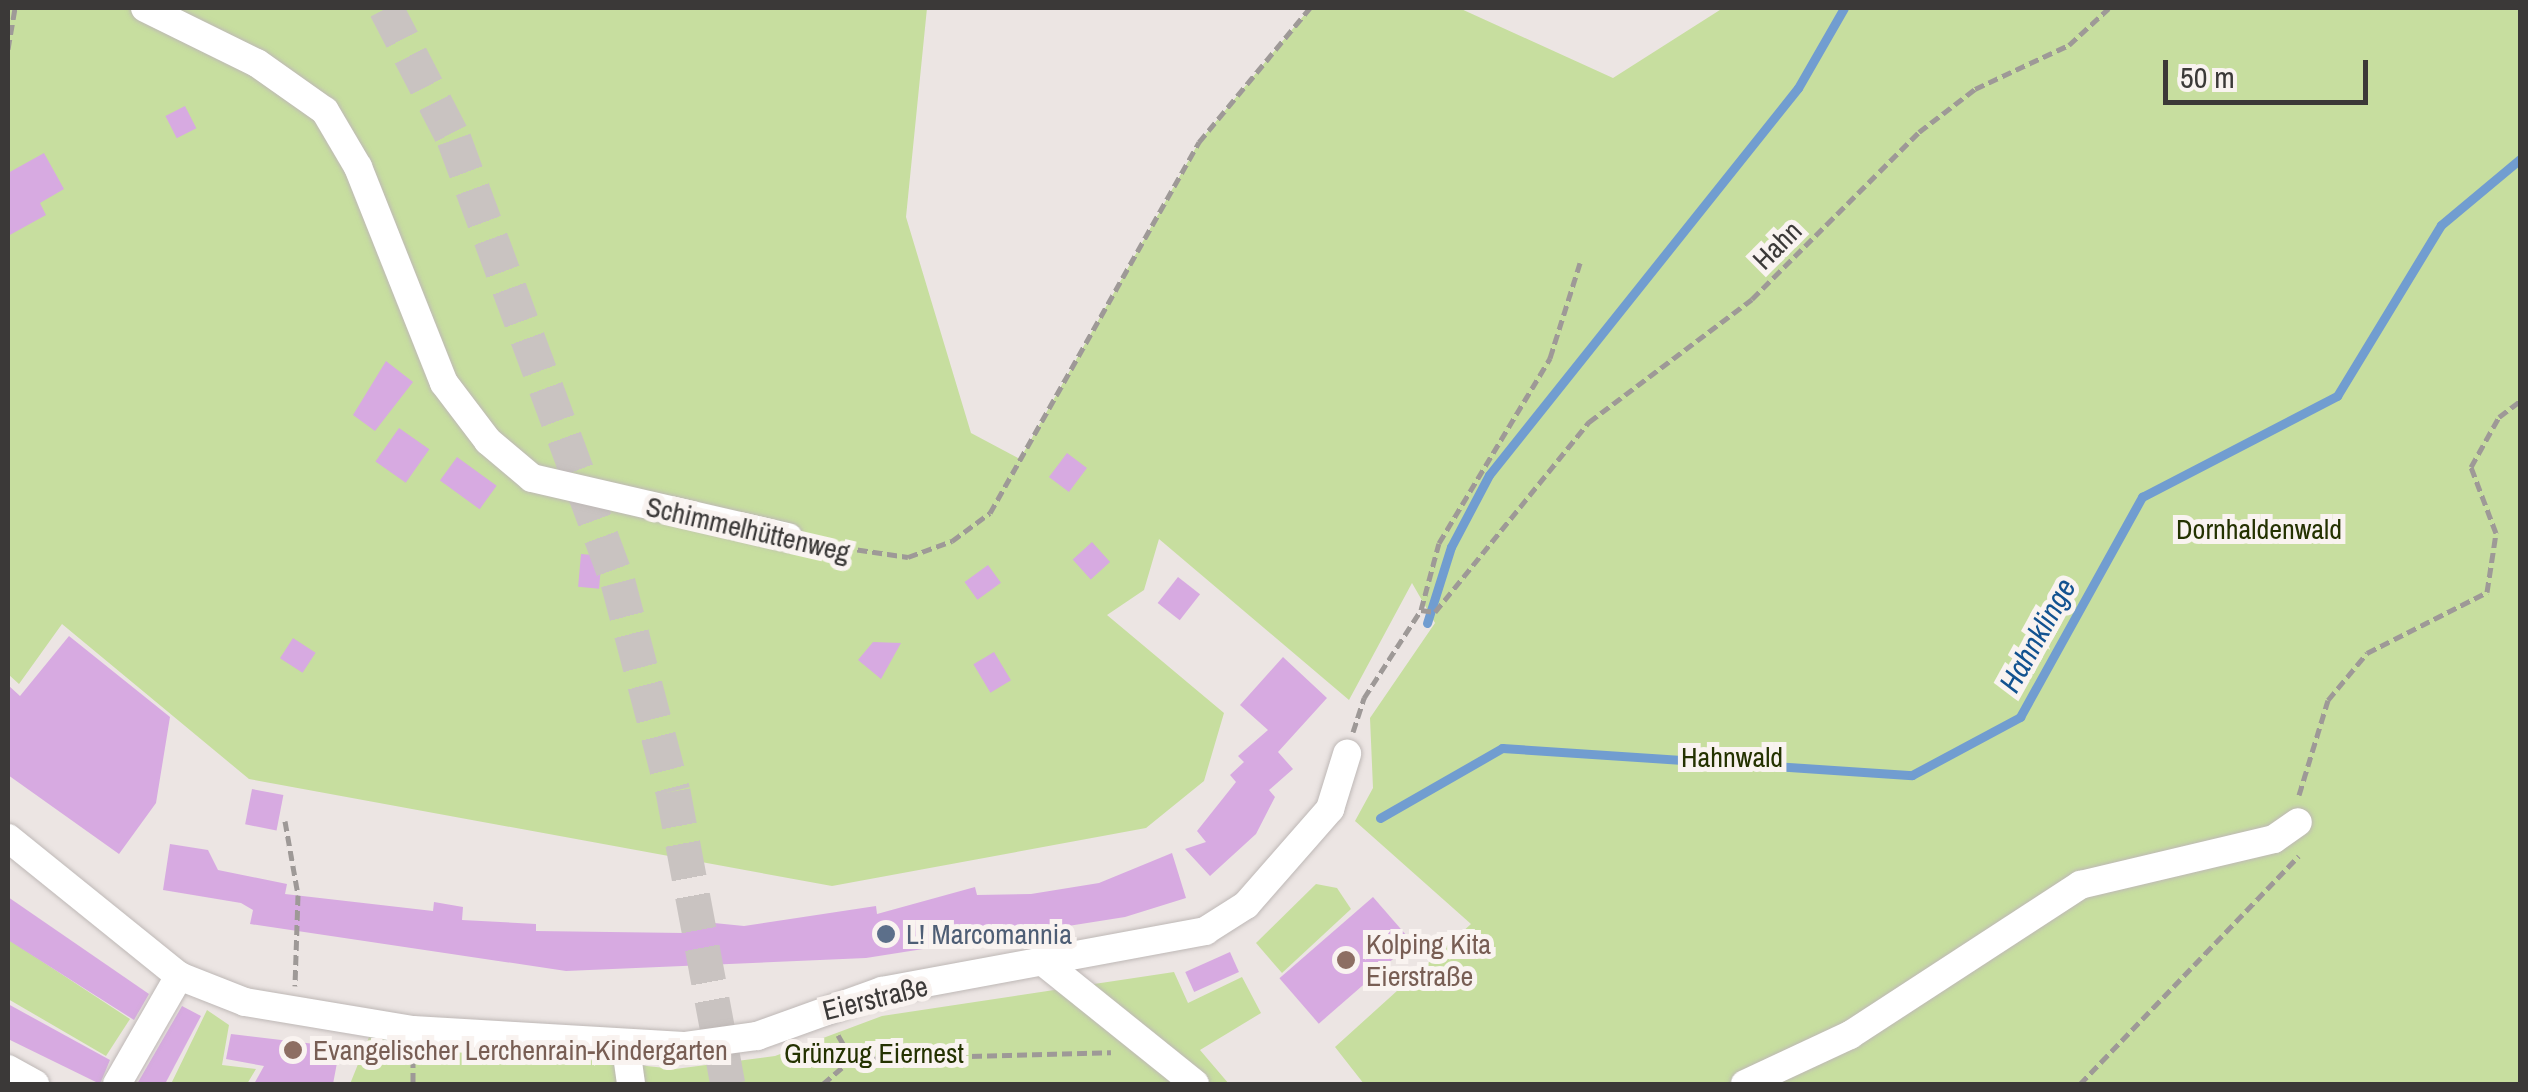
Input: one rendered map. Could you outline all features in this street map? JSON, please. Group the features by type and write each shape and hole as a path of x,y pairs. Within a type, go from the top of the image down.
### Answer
{"street":[{"name":"Schimmelhüttenweg","path":"145,8 257,63 325,112 358,167 444,383 488,441 532,478 788,538"},
{"name":"Eierstraße","path":"8,838 179,976 293,1014 626,1048 757,1036 882,990 1046,964 1205,931 1246,904 1330,809 1347,754"},
{"path":"1745,1084 1850,1035 2080,885 2274,839 2298,822"},
{"path":"1046,964 1195,1084"},
{"path":"117,1084 179,976"},
{"path":"626,1048 631,1084"},
{"path":"8,1069 35,1084"}],"path":[{"path":"8,49 14,8"},
{"name":"Schimmelhüttenweg","path":"788,538 908,557 952,542 990,513 1199,142 1310,8"},
{"name":"Hahn","path":"1423,610 1435,612 1491,535 1589,422 1752,299 1918,132 1976,89 2069,45 2110,8"},
{"path":"1347,754 1364,698 1423,610 1439,543 1550,358 1580,263"},
{"path":"2080,1084 2279,883 2301,853 2300,770 2328,700 2367,653 2487,592 2496,533 2471,467 2499,417 2520,401"},
{"path":"285,820 298,895 293,1014"},
{"path":"823,1084 852,1058 1003,1048 1094,1057 1143,1044"}],"green space":[{"path":"8,8 927,8 906,217 971,433 1020,459 1199,142 1310,8 1459,8 1613,78 1723,8 2520,8 2520,1084 1364,1084 1335,1047 1471,924 1355,821 1373,788 1370,718 1435,623 1412,583 1349,700 1159,539 1144,590 1107,615 1224,713 1204,781 1146,828 832,886 249,779 62,624 19,684 8,674"},
{"path":"1316,884 1337,888 1351,909 1282,973 1256,943"},
{"path":"8,939 130,1019 106,1056 8,999"},
{"name":"Grünzug Eiernest","path":"1174,972 1188,1003 1242,977 1261,1013 1200,1050 1229,1084 350,1084 369,1037 675,1069 775,1056 882,1016"},
{"path":"207,1010 229,1025 222,1065 256,1069 247,1084 171,1084"}],"building":[{"path":"185,106 196,128 177,138 165,116"},
{"path":"44,153 64,189 40,203 46,215 8,236 8,173"},
{"path":"386,361 413,382 375,431 353,415"},
{"path":"399,428 429,449 406,483 375,462"},
{"path":"1067,453 1087,468 1069,492 1049,477"},
{"path":"457,457 497,486 480,509 440,480"},
{"path":"1092,542 1110,562 1091,579 1073,559"},
{"path":"581,554 602,556 599,589 578,587"},
{"path":"988,565 1001,583 977,600 965,582"},
{"path":"1178,577 1200,594 1180,620 1158,603"},
{"path":"69,636 170,717 156,803 119,854 8,775 8,685 20,696"},
{"path":"293,638 316,653 303,673 280,658"},
{"path":"873,642 901,643 881,679 858,660"},
{"path":"994,652 1011,680 990,693 973,664"},
{"path":"1283,657 1327,698 1278,752 1293,769 1269,790 1275,797 1256,834 1210,876 1185,849 1206,842 1197,831 1236,782 1230,775 1244,762 1238,756 1268,730 1240,705"},
{"path":"252,789 283,795 277,830 245,824"},
{"path":"170,844 208,850 218,870 287,884 285,894 433,911 434,902 463,907 462,920 536,924 536,931 684,933 684,920 744,926 876,906 877,914 975,887 977,895 1031,894 1099,883 1172,853 1186,898 1125,917 866,958 566,971 250,924 253,910 241,903 163,890"},
{"path":"8,897 149,994 134,1020 8,940"},
{"name":"Kolping Kita Eierstraße","path":"1373,897 1412,942 1319,1024 1279,978"},
{"path":"1230,952 1239,972 1194,992 1185,972"},
{"path":"8,1004 110,1060 100,1084 8,1039"},
{"path":"182,1006 201,1016 165,1084 137,1084"},
{"name":"Evangelischer Lerchenrain-Kindergarten","path":"231,1034 340,1047 333,1084 254,1084 264,1066 226,1059"}],"waterway":[{"path":"1427,623 1451,547 1489,475 1798,88 1844,8"},
{"name":"Hahnklinge","path":"1380,818 1502,748 1912,775 2020,717 2142,497 2337,396 2441,225 2520,159"}],"tunnel":[{"path":"386,8 454,139 618,582 673,791 728,1084"}],"place":[{"name":"L! Marcomannia","path":"886,934"},
{"name":"Kolping Kita Eierstraße","path":"1346,960"},
{"name":"Evangelischer Lerchenrain-Kindergarten","path":"293,1050"}],"park label":[{"name":"Dornhaldenwald","path":"2259,529"},
{"name":"Hahnwald","path":"1732,757"}]}
